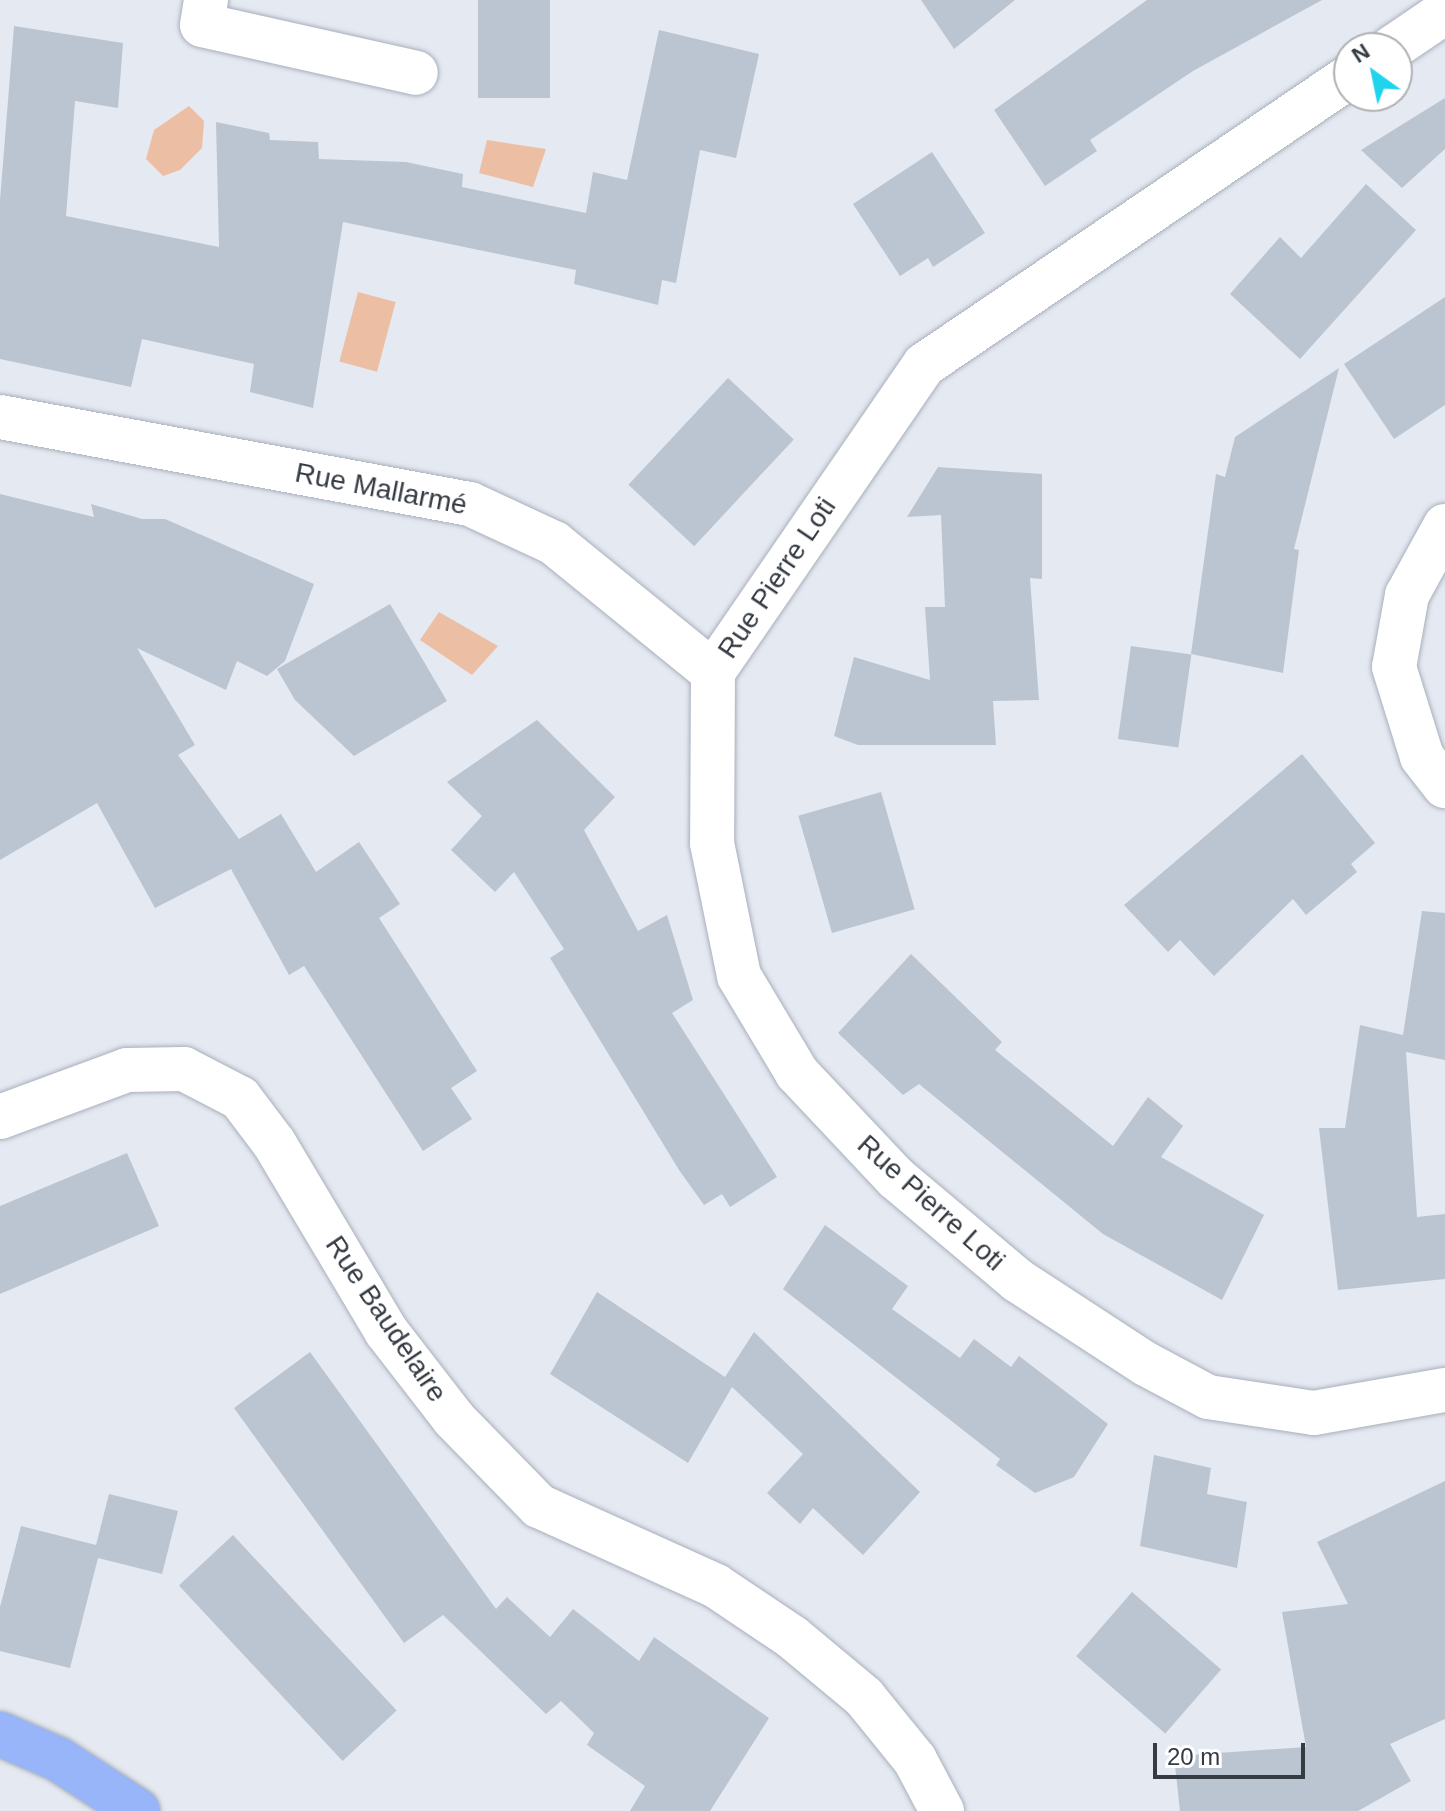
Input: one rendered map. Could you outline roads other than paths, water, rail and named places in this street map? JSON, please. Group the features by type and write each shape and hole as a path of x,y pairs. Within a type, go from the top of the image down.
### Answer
{"main road":[{"path":"0,1734 58,1759 138,1811"}],"street":[{"path":"206,0 202,25 416,73"},
{"path":"1413,34 1445,12"},
{"name":"Rue Pierre Loti","path":"1333,88 924,365 713,672 712,843 739,976 797,1073 896,1178 1017,1280 1146,1364 1208,1397 1314,1413 1445,1390"},
{"name":"Rue Mallarmé","path":"0,417 470,504 554,543 713,672"},
{"path":"1445,526 1407,595 1394,667 1422,757 1445,786"},
{"name":"Rue Baudelaire","path":"0,1117 127,1070 184,1069 240,1098 274,1143 386,1331 454,1419 539,1506 716,1586 792,1637 864,1697 915,1760 942,1811"}]}
